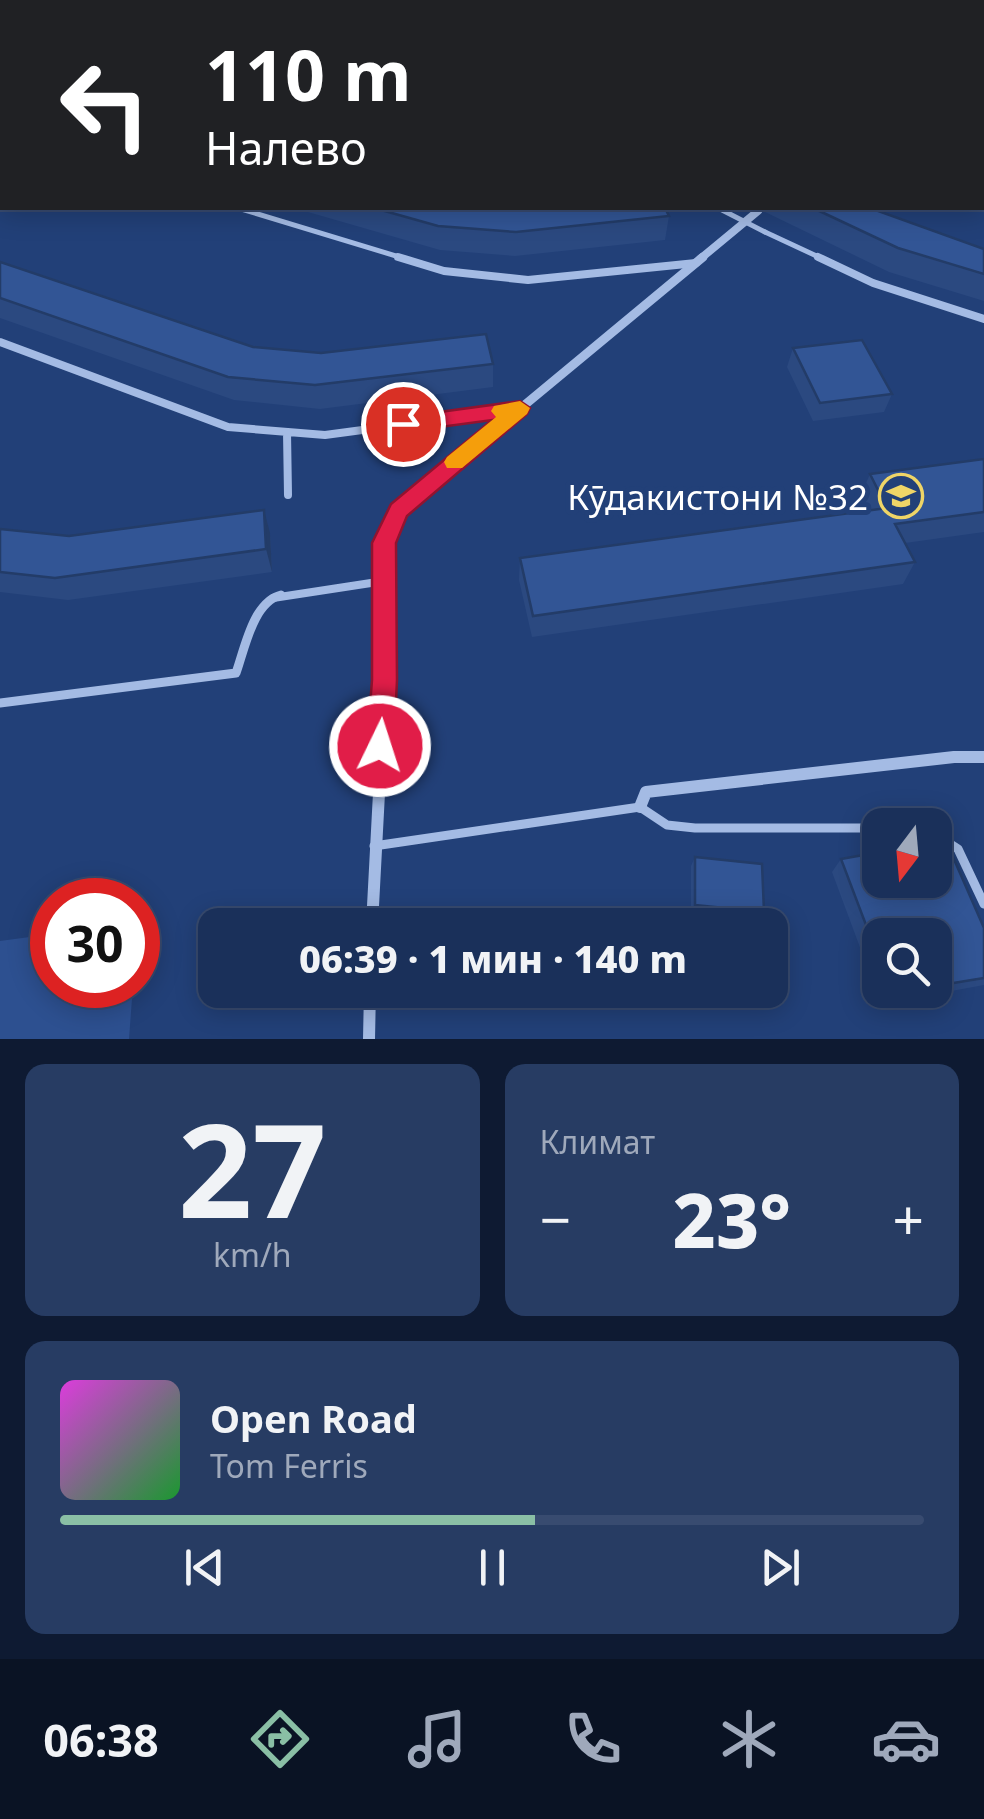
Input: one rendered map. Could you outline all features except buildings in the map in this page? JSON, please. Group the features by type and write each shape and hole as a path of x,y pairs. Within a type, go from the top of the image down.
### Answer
{"street":[{"path":"372,908 385,680 384,543 398,510 758,211"},
{"path":"640,807 646,792 954,757 984,757"},
{"path":"369,1039 370,1008"}],"lane":[{"path":"245,210 444,271 528,280 696,263"},
{"path":"721,210 873,282 984,319"},
{"path":"0,342 228,427 325,435 520,408"},
{"path":"287,432 288,495"},
{"path":"0,703 236,673 258,612 274,596 384,580"},
{"path":"374,846 640,807 667,825 695,828 862,828"},
{"path":"952,844 958,848 984,904"}],"shaded area":[{"path":"30,937 30,1008 131,1008 129,1039 0,1039 0,941"}],"slow traffic":[{"path":"455,462 520,408 501,411"}],"place":[{"name":"Кӯдакистони №32","path":"901,496"}],"route":[{"path":"380,746 385,680 384,543 398,510 520,408 403,424"}]}
